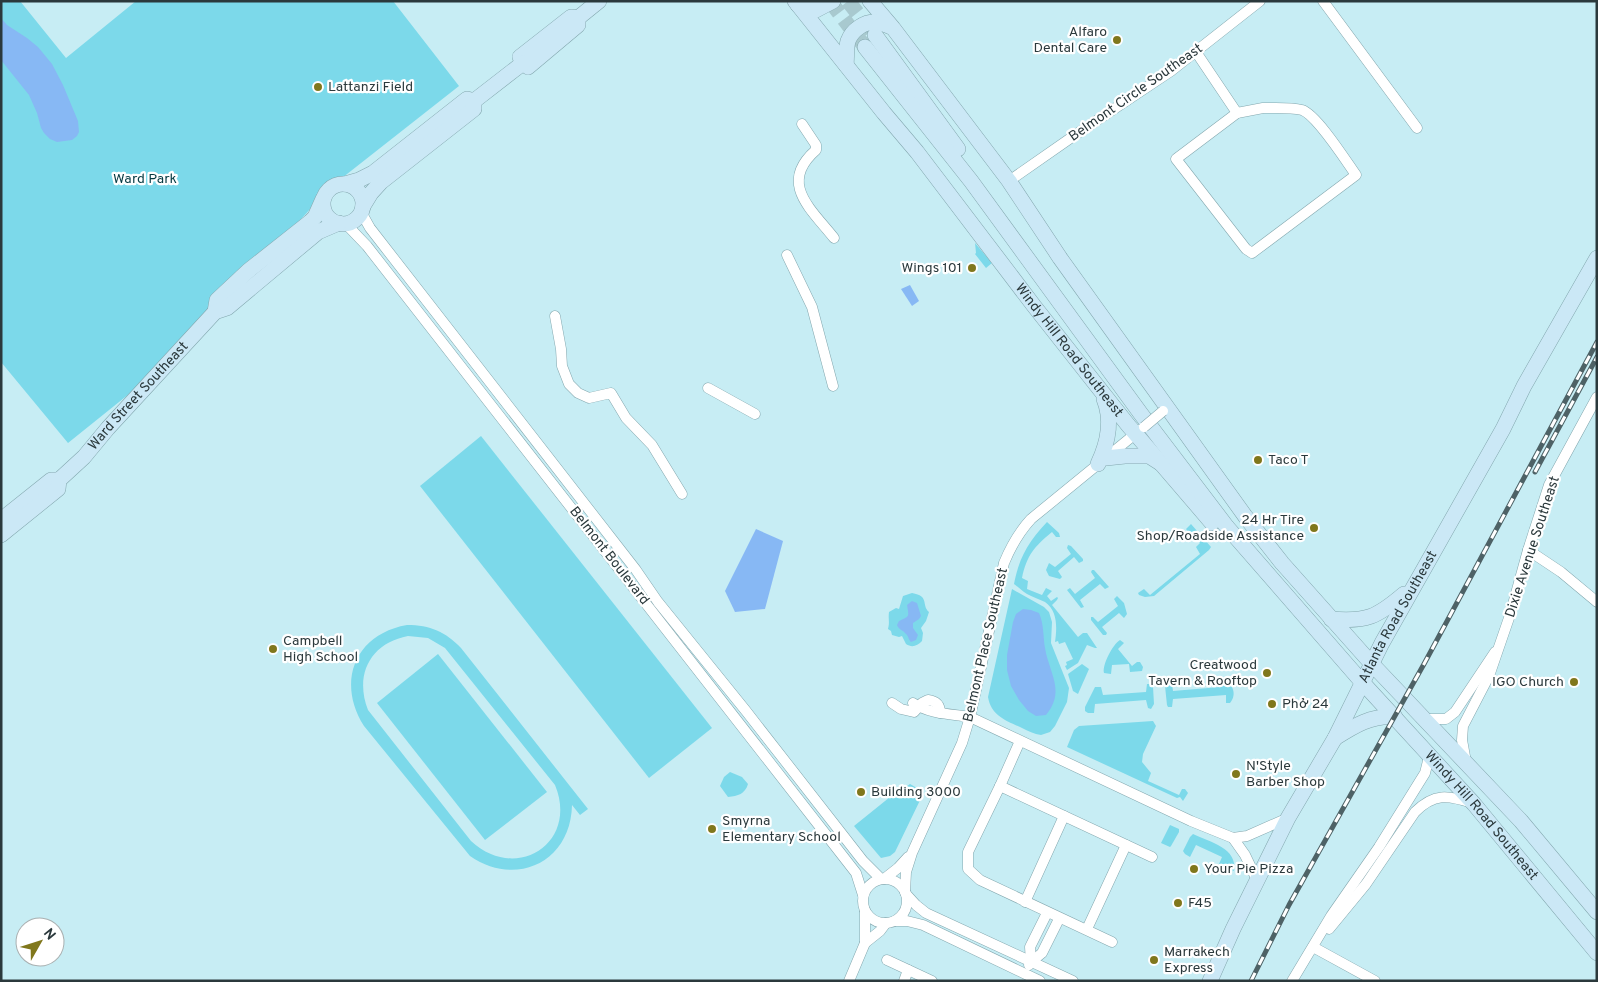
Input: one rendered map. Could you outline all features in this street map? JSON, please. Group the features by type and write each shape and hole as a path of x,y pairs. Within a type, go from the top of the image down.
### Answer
{"main road":[{"name":"Ward Street Southeast","path":"474,101 523,63 520,57 571,16 578,18 599,1"},
{"path":"797,3 816,10 833,1"},
{"name":"Windy Hill Road Southeast","path":"870,1 893,28 1009,181 1165,409 1282,563 1371,663 1521,820 1597,912"},
{"name":"Windy Hill Road Southeast","path":"797,3 917,152 1034,306 1101,390 1140,430 1161,464 1268,587 1334,657 1362,682"},
{"path":"846,65 848,41 859,27 867,23 877,22 893,28"},
{"name":"Windy Hill Road Southeast","path":"1371,663 1345,645 1311,610 1232,519 870,41 970,181 1227,528 1362,682 1474,804 1597,953"},
{"name":"Ward Street Southeast","path":"215,312 217,300 248,271 315,217 326,192 332,187 359,180 373,173 467,99 474,101"},
{"name":"Ward Street Southeast","path":"1,520 51,480 58,480 84,457 108,428 215,312 228,308 318,232 355,220 370,193 380,182 474,109 474,101"},
{"path":"346,184 353,186 359,192 362,198 362,209"},
{"path":"323,199 323,207 326,214 331,220 342,223"},
{"name":"Atlanta Road Southeast","path":"1209,980 1288,818 1335,738 1371,663 1411,588 1499,435 1524,386 1597,258"},
{"path":"1101,390 1109,410 1102,461 1125,456 1148,456 1161,464"},
{"name":"Ward Street Southeast","path":"1,535 58,489 58,480"},
{"path":"1331,619 1359,620 1370,618 1386,610 1411,588"},
{"path":"1335,738 1365,720 1395,717"}],"street":[{"name":"Belmont Circle Southeast","path":"1009,181 1074,135 1171,71 1260,1"},
{"path":"1323,1 1417,128"},
{"path":"1196,52 1237,113"},
{"path":"1263,108 1286,108 1303,111 1320,126 1356,175 1252,253 1246,248 1176,159 1237,113 1263,108"},
{"path":"802,124 816,145 816,150 802,165 798,175 798,186 810,208 834,238"},
{"name":"Belmont Boulevard","path":"362,209 370,228 636,570 658,602 868,867 882,879"},
{"name":"Belmont Boulevard","path":"342,223 361,238 856,873 863,895"},
{"path":"787,255 812,307 833,386"},
{"path":"555,316 561,348 562,366 569,384 578,394 589,398 611,393 626,418 652,445 682,494"},
{"path":"708,388 755,414"},
{"name":"Dixie Avenue Southeast","path":"1466,762 1462,740 1464,726 1489,676 1550,485 1597,397"},
{"name":"Belmont Place Southeast","path":"906,893 906,872 912,853 959,750 970,717 1004,563 1018,534 1031,519 1165,409"},
{"path":"1528,550 1561,572 1597,602"},
{"name":"Dixie Avenue Southeast","path":"1425,719 1446,719 1455,712 1500,645"},
{"path":"892,703 901,709 914,712 916,705 931,700 937,703 940,713 970,717 1191,821 1233,838 1247,836 1288,818"},
{"path":"1020,741 968,852 968,869 980,880 1112,942"},
{"path":"1292,981 1332,916 1394,825 1425,773 1428,752"},
{"path":"1000,786 1152,857"},
{"path":"1314,947 1366,884 1420,807 1431,800 1448,797 1474,804"},
{"path":"1025,902 1064,816"},
{"path":"1233,838 1245,855 1257,880"},
{"path":"1087,929 1126,845"},
{"name":"Belmont Place Southeast","path":"882,879 902,865 912,853"},
{"path":"866,943 863,895 870,884 882,879 896,882 916,905 926,913 1073,981"},
{"path":"849,981 866,943 890,922 900,917 907,907 906,893"},
{"path":"865,911 874,920 890,922 907,921 923,925 1025,977 1040,981"},
{"path":"1017,981 1025,977 1031,962 1030,947 1047,913"},
{"path":"1031,962 1042,953 1059,918"},
{"path":"1314,947 1375,981"},
{"path":"887,960 932,981"},
{"path":"904,981 908,970"}],"green space":[{"name":"Ward Park","path":"1,1 20,1 66,58 136,1 393,1 459,86 328,189 175,357 68,443 1,362"},
{"path":"975,243 992,263 986,268 975,254"},
{"path":"481,436 712,728 649,778 420,486"},
{"path":"1047,522 1059,533 1060,537 1056,537 1052,532 1040,542 1026,563 1022,578 1028,581 1027,589 1042,595 1046,588 1052,591 1047,596 1051,601 1058,598 1052,605 1078,637 1083,633 1087,633 1097,648 1087,645 1078,663 1067,670 1066,662 1073,659 1065,642 1059,644 1058,641 1055,642 1056,626 1052,610 1045,602 1027,594 1014,584 1025,551"},
{"path":"1191,524 1211,547 1209,550 1154,596 1145,597 1139,595 1138,593 1144,589 1150,595 1200,554 1196,547 1200,543 1186,529"},
{"path":"1068,545 1071,546 1083,561 1079,563 1074,557 1058,571 1062,577 1060,579 1049,576 1046,570 1049,563 1055,567 1071,554 1067,548"},
{"path":"1092,570 1109,587 1105,589 1100,584 1080,600 1084,607 1081,608 1067,590 1070,588 1075,594 1095,578 1091,572"},
{"path":"1012,589 1044,607 1049,612 1052,622 1051,643 1069,688 1067,702 1055,726 1050,732 1041,735 1000,717 992,709 988,697"},
{"path":"912,593 918,594 923,598 929,612 921,628 923,633 922,641 912,646 906,644 902,636 892,635 888,629 889,612 896,608 899,609 903,596"},
{"path":"1117,596 1124,603 1127,614 1124,618 1119,613 1102,627 1107,633 1103,635 1091,620 1091,617 1098,622 1118,606 1114,599"},
{"path":"407,625 423,626 437,630 455,642 588,809 580,815 572,805 569,825 562,842 551,855 538,864 522,869 505,870 488,865 470,856 364,726 356,709 352,693 352,677 356,662 363,649 374,638 389,630","holes":["408,636 428,638 445,648 555,785 560,806 558,824 551,839 539,850 524,857 506,858 489,853 471,841 368,710 363,684 369,662 375,653 384,645"]},
{"path":"1120,640 1124,643 1118,649 1132,666 1140,662 1143,667 1142,671 1130,672 1129,664 1112,665 1111,674 1104,673 1109,655"},
{"path":"438,654 547,792 485,840 377,703"},
{"path":"1082,664 1089,669 1078,694 1073,691 1068,674"},
{"path":"1222,678 1229,682 1234,692 1230,703 1226,703 1226,695 1173,699 1172,707 1168,707 1165,686 1168,682 1172,684 1173,691 1220,687 1220,680"},
{"path":"1147,684 1151,684 1153,687 1154,704 1151,709 1148,708 1146,700 1095,704 1094,713 1085,711 1085,707 1095,687 1101,687 1103,695 1146,692"},
{"path":"1153,721 1156,726 1143,754 1142,762 1151,773 1148,781 1179,795 1182,789 1185,789 1188,793 1183,801 1180,797 1177,798 1067,747 1074,730 1079,726"},
{"path":"730,772 742,777 748,784 741,794 728,797 720,786 724,777"},
{"path":"910,784 924,792 895,852 890,856 881,858 854,826 890,797"},
{"path":"1170,825 1179,829 1179,832 1170,847 1161,843"},
{"path":"1193,834 1227,851 1232,857 1234,871 1219,864 1222,857 1196,845 1190,857 1185,854 1183,851"}],"shaded area":[{"path":"1,18 7,25 38,47 52,64 78,121 79,132 72,140 57,142 50,139 44,133 29,95 1,60"},
{"path":"910,285 919,301 912,306 901,289"},
{"path":"756,529 783,541 765,609 735,612 725,591"},
{"path":"912,601 917,603 921,616 913,623 913,628 918,635 916,640 911,642 897,625 899,621 908,616 907,605"},
{"path":"1023,609 1039,613 1042,621 1045,648 1056,690 1052,706 1046,715 1036,716 1028,711 1011,686 1007,670 1007,655 1013,622 1016,614"}],"tunnel":[{"path":"830,1 865,47"},
{"path":"848,1 874,34"}],"railway":[{"path":"1251,981 1289,905 1424,664 1597,342"},
{"path":"1535,472 1597,357"}],"place":[{"name":"Alfaro Dental Care","path":"1117,40"},
{"name":"Lattanzi Field","path":"318,87"},
{"name":"Wings 101","path":"972,268"},
{"name":"Taco T","path":"1258,460"},
{"name":"24 Hr Tire Shop/Roadside Assistance","path":"1314,528"},
{"name":"Campbell High School","path":"273,649"},
{"name":"Creatwood Tavern & Rooftop","path":"1267,673"},
{"name":"IGO Church","path":"1574,682"},
{"name":"Phở 24","path":"1272,704"},
{"name":"N'Style Barber Shop","path":"1236,774"},
{"name":"Building 3000","path":"861,792"},
{"name":"Smyrna Elementary School","path":"712,829"},
{"name":"Your Pie Pizza","path":"1194,869"},
{"name":"F45","path":"1178,903"},
{"name":"Marrakech Express","path":"1154,960"}]}
